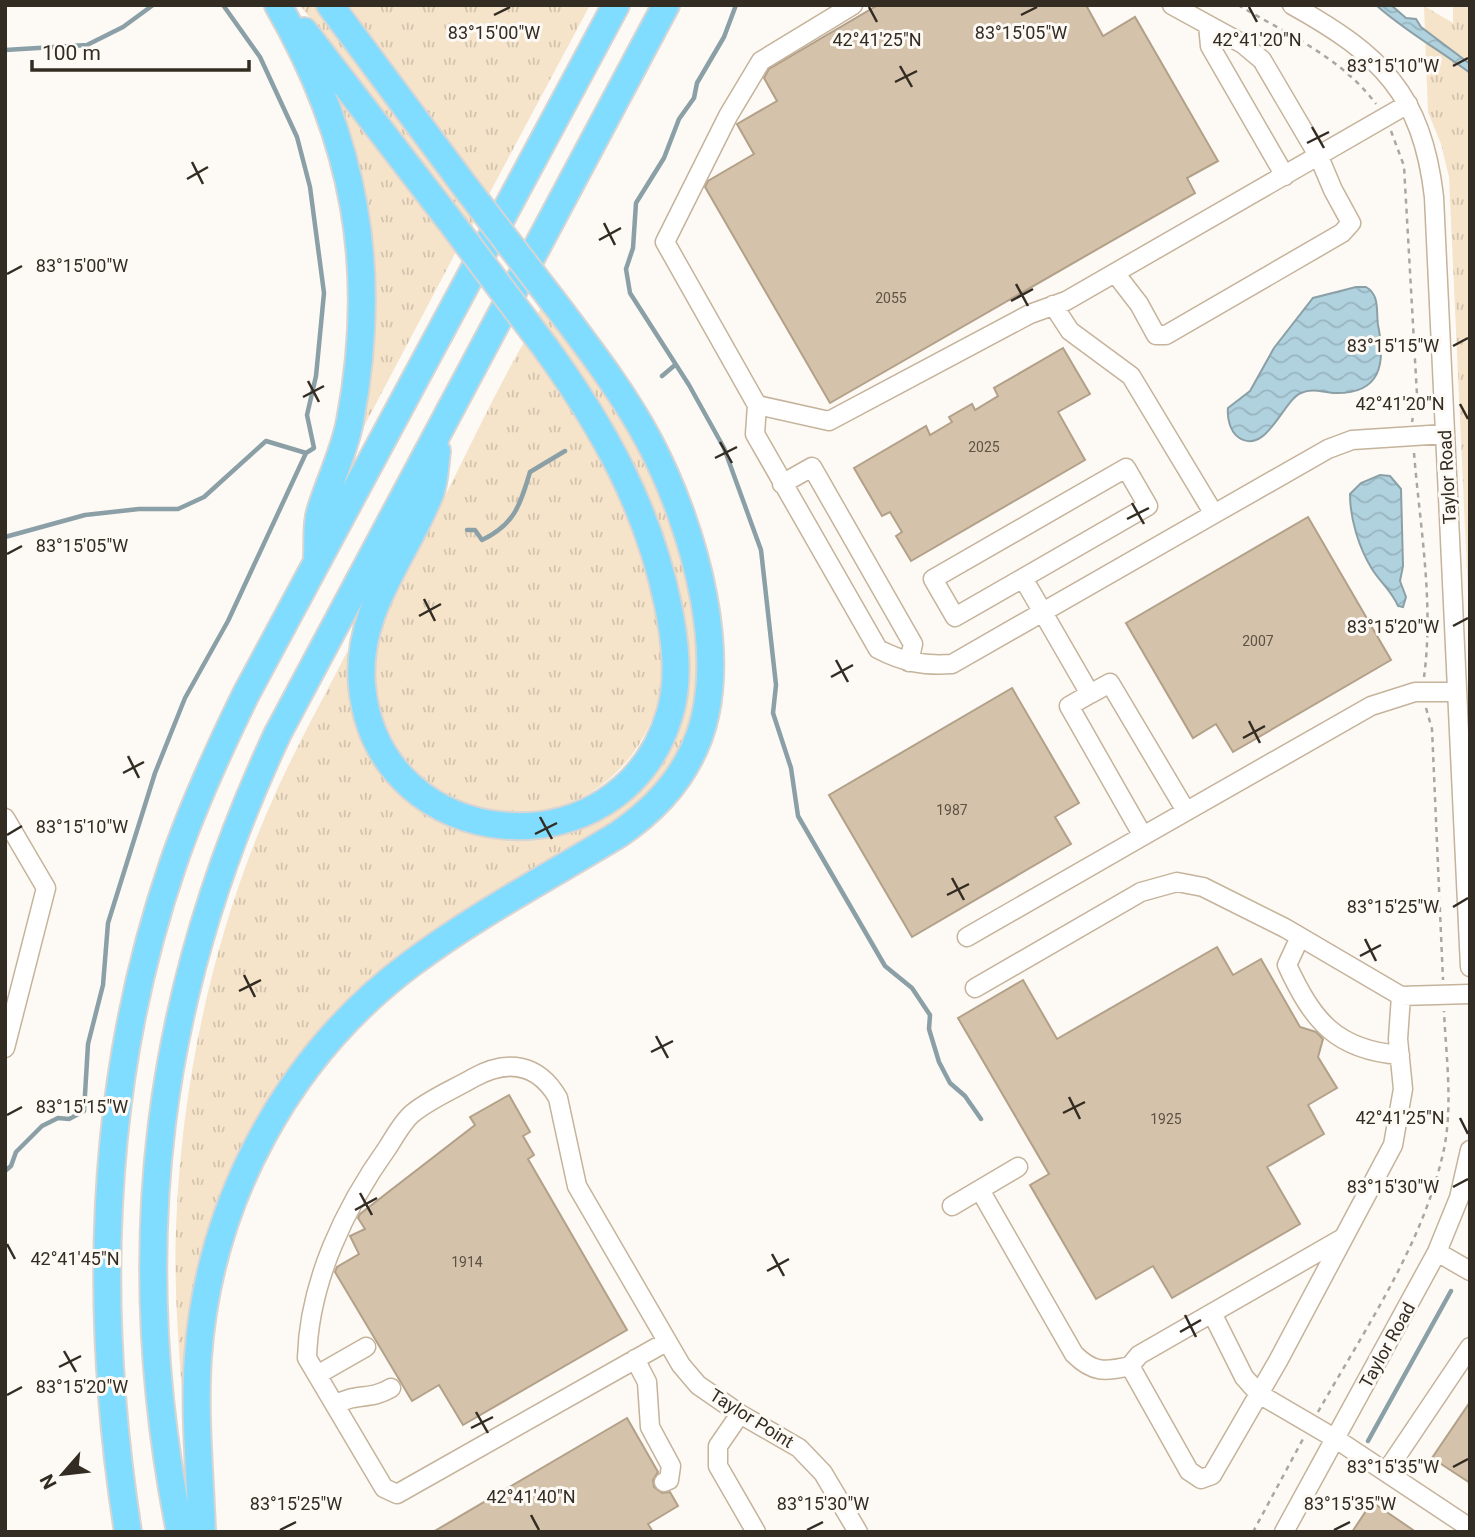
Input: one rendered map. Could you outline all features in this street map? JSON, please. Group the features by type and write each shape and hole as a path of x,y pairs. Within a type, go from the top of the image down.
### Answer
{"highway":[{"path":"280,5 333,66 545,347 596,421 638,503 665,591 675,651 670,713 649,757 627,784 578,816 541,826 503,827 453,813 425,797 408,783 381,747 372,729 361,680 365,631 374,602 431,492 439,432"},
{"path":"280,5 310,65 337,132 353,196 363,268 360,365 349,426 319,515 317,564"},
{"path":"202,1532 196,1390 206,1293 232,1201 258,1144 280,1106 335,1032 383,986 436,946 619,834 651,809 680,774 699,738 709,695 710,651 701,590 686,532 664,472 643,432 615,384 330,5"},
{"path":"128,1532 116,1446 106,1275 108,1190 119,1088 130,1024 151,938 173,865 198,799 246,694 616,5"},
{"path":"180,1532 168,1469 155,1357 152,1240 165,1088 191,965 220,870 257,778 667,5"}],"street":[{"path":"853,5 761,61 728,116 665,242 757,405 755,434 878,649 924,666 952,664 1328,449 1352,440 1446,434"},
{"path":"1115,273 1139,304 1156,335 1166,335 1342,233 1352,223 1333,190 1320,157 1262,60 1243,44 1172,5"},
{"name":"Taylor Road","path":"1292,5 1360,46 1385,71 1408,104 1426,149 1433,188 1457,692 1464,719 1470,967"},
{"path":"1208,25 1210,46 1285,176"},
{"path":"757,405 829,421 1030,314 1053,306 1115,273 1408,104"},
{"path":"1053,306 1070,331 1131,376 1214,514"},
{"path":"782,484 812,467 913,644 909,662"},
{"path":"1126,468 1148,506 1023,578 955,617 933,579 1126,468"},
{"path":"1023,578 1090,694"},
{"path":"1143,836 1069,706 1110,683 1186,811"},
{"path":"967,937 1371,706 1415,692 1457,692"},
{"path":"5,818 46,888 5,1048"},
{"path":"975,988 1141,892 1177,882 1203,887 1300,937 1401,996 1470,994"},
{"path":"1300,937 1287,965 1317,1018 1339,1039 1370,1053 1400,1055"},
{"path":"1130,1366 1189,1471 1201,1479 1212,1475 1259,1394 1393,1144 1403,1088 1400,1055 1401,996"},
{"name":"Taylor Point","path":"635,1359 397,1494 384,1488 307,1358 318,1291 336,1234 361,1184 412,1113 488,1070 502,1065 530,1069 551,1086 558,1098 578,1186 666,1342 698,1385 740,1415 799,1448 823,1473 858,1532"},
{"name":"Taylor Road","path":"1284,1532 1437,1252 1459,1198 1470,1150"},
{"path":"952,1206 1018,1167"},
{"path":"980,1190 1074,1354 1086,1366 1097,1371 1130,1366 1139,1355 1341,1239"},
{"path":"1437,1252 1470,1271"},
{"path":"1212,1313 1244,1377 1259,1394 1336,1439 1470,1528"},
{"path":"664,1482 669,1480 671,1466 650,1427 647,1382 635,1359 666,1342"},
{"path":"317,1375 366,1347"},
{"path":"1386,1472 1470,1347"},
{"path":"335,1405 350,1396 376,1397 391,1388"},
{"path":"740,1415 718,1446 718,1466 756,1532"}],"path":[{"path":"1238,5 1308,44 1340,66 1368,93 1384,117 1404,166 1417,395 1412,414 1413,435 1421,507 1428,645 1424,693 1432,729 1448,1102 1444,1149 1422,1220 1404,1259 1253,1532"}],"green space":[{"path":"300,5 320,5 478,215 469,231"},
{"path":"343,5 590,5 488,196"},
{"path":"1453,5 1470,5 1470,637 1449,177 1441,144 1428,112 1424,6 1453,23"},
{"path":"340,92 458,248 361,432 357,428 362,409 334,97"},
{"path":"544,303 591,368 646,456 683,552 702,658 687,746 639,809 451,927 262,1116 187,1392 182,1393 176,1291 176,1229 185,1121 203,1014 231,909 249,858 287,768 347,652 353,655 353,690 448,822 467,829 487,834 530,838 552,836 592,823 626,796 673,737 649,501 611,423 535,318"},
{"path":"526,339 592,439 627,511 652,586 665,668 660,698 643,737 603,784 561,806 516,813 472,805 433,785 401,753 381,711 376,660 385,616 402,573"}],"water":[{"path":"1376,5 1391,5 1406,18 1416,19 1421,27 1470,64 1470,73 1398,23"},
{"path":"1356,287 1370,290 1374,294 1376,304 1381,352 1380,364 1370,383 1349,392 1301,393 1257,440 1248,441 1238,437 1230,424 1228,408 1250,391 1274,348 1313,298"},
{"path":"1380,475 1390,476 1401,489 1403,566 1400,581 1406,597 1403,607 1398,606 1367,561 1359,543 1352,513 1350,494 1361,483"}],"building":[{"path":"878,5 1086,5 1103,36 1135,17 1218,161 1187,178 1195,193 830,403 705,187 708,181 754,154 737,124 777,101 764,78 769,69"},
{"path":"1063,348 1090,394 1058,412 1085,460 911,561 896,536 902,532 890,512 882,516 854,468 926,426 930,435 952,422 949,417 972,404 975,410 998,396 994,388"},
{"path":"1308,517 1391,660 1233,752 1216,724 1193,738 1126,623"},
{"path":"1012,688 1079,803 1055,817 1071,844 912,937 829,795"},
{"path":"1217,947 1233,975 1261,959 1300,1027 1316,1032 1323,1039 1318,1057 1337,1088 1308,1105 1324,1134 1267,1167 1300,1224 1172,1298 1153,1266 1096,1299 1030,1185 1049,1174 958,1018 1023,980 1057,1039"},
{"path":"509,1095 530,1132 523,1136 534,1155 528,1159 627,1330 463,1425 439,1385 412,1401 335,1272 337,1267 359,1254 350,1236 365,1229 358,1218 360,1214 475,1125 470,1117"},
{"path":"1470,1402 1470,1483 1432,1458"},
{"path":"627,1418 658,1472 653,1480 654,1487 662,1493 670,1492 678,1506 648,1524 653,1532 433,1532"},
{"path":"1372,1502 1416,1532 1352,1532"}],"waterway":[{"path":"5,50 87,45 123,27 153,5"},
{"path":"5,1171 11,1166 16,1152 42,1126 58,1118 69,1119 84,1111 88,1044 103,985 108,923 155,773 185,698 228,621 306,453 314,448 307,415 316,376 324,293 310,187 297,137 260,57 223,5"},
{"path":"736,5 724,37 697,83 694,98 679,119 664,158 636,203 633,248 626,269 630,293 689,385 724,448 761,550 776,685 773,713 791,768 798,816 885,966 912,988 930,1015 929,1029 939,1062 950,1083 965,1096 981,1119"},
{"path":"662,376 675,365"},
{"path":"5,537 85,515 139,509 178,509 204,497 266,441 306,453"},
{"path":"467,530 475,530 482,540 502,527 515,512 530,472 565,451"},
{"path":"1368,1441 1451,1291"}]}
